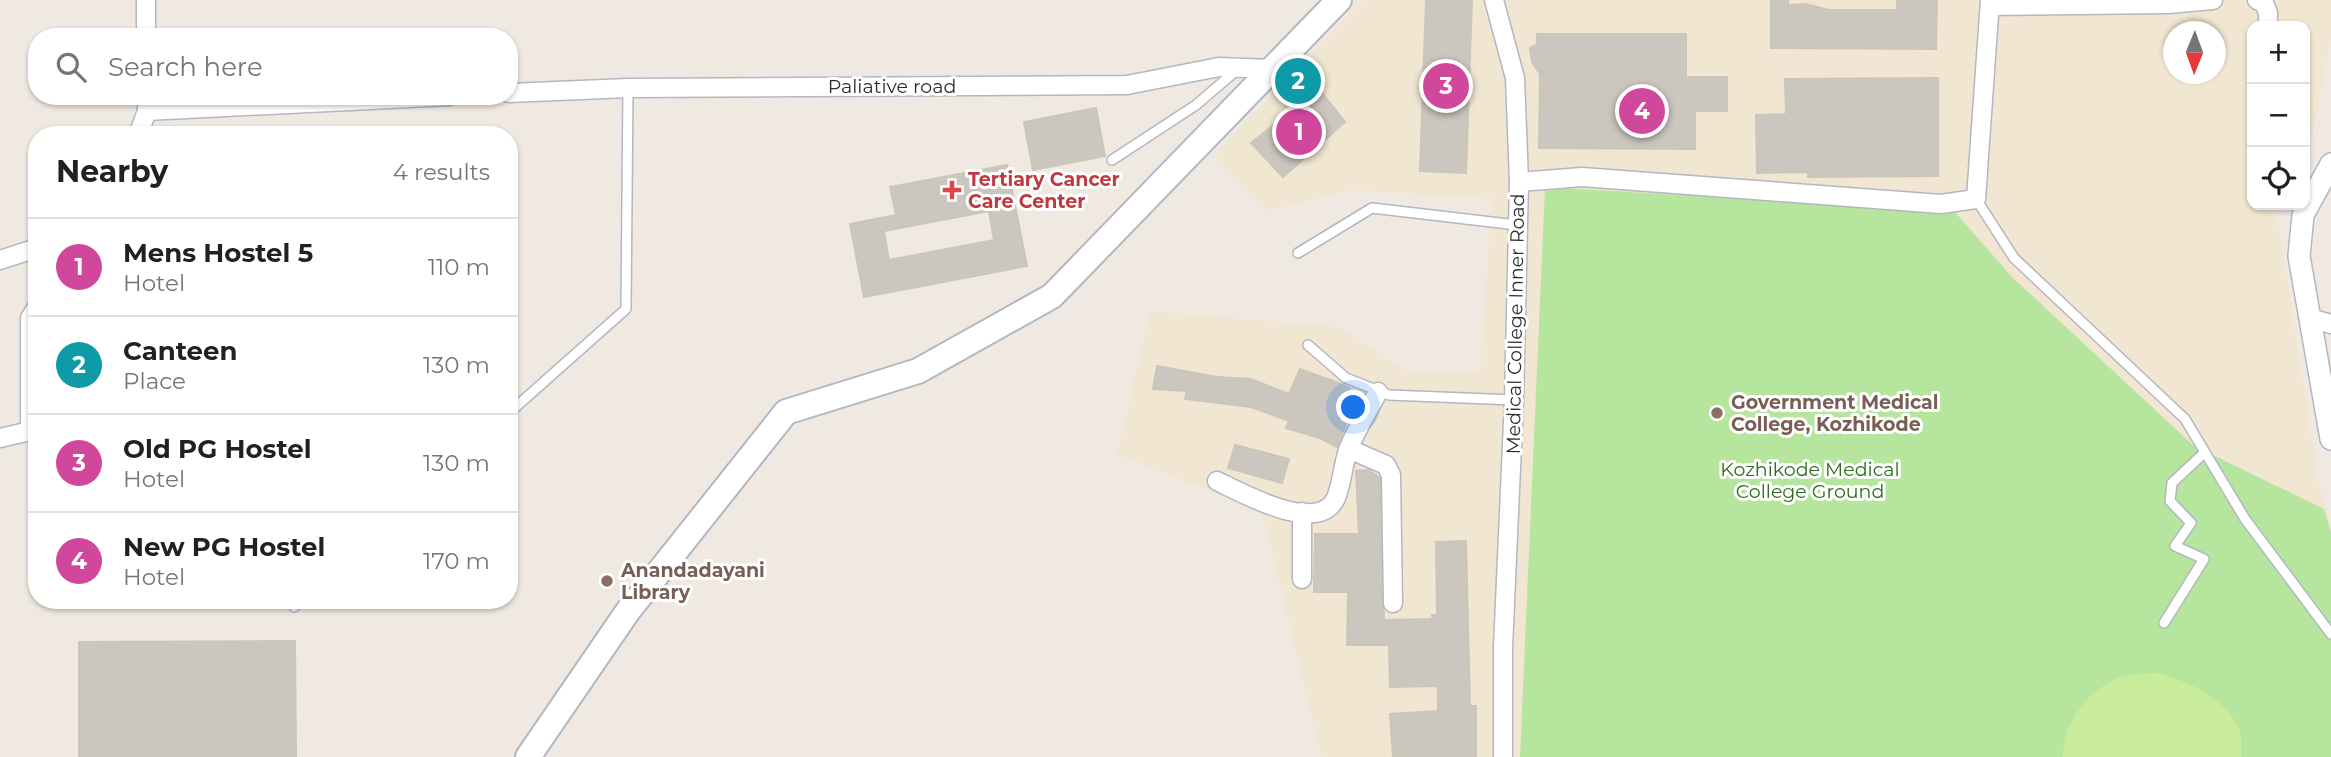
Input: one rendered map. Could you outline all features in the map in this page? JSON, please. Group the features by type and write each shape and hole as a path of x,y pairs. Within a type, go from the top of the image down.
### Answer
{"main road":[{"path":"528,757 628,611 786,412 918,371 1052,296 1339,0"}],"street":[{"path":"146,0 146,28"},
{"path":"1494,0 1515,78 1519,182"},
{"path":"1976,199 1990,3 2168,4 2213,0"},
{"path":"2257,0 2264,3 2268,21"},
{"name":"Paliative road","path":"518,93 628,88 1127,85 1219,67 1274,69"},
{"path":"141,126 146,105"},
{"path":"2331,164 2303,215 2299,256 2331,439"},
{"name":"Medical College Inner Road","path":"1503,757 1503,648 1514,400 1519,182 1582,177 1941,204 1976,199"},
{"path":"0,260 28,251"},
{"path":"2310,318 2331,324"},
{"path":"1217,481 1268,505 1302,512 1328,509 1336,498 1349,449 1378,392"},
{"path":"0,438 28,431"},
{"path":"1349,449 1386,465 1391,475 1393,603"},
{"path":"1302,512 1302,579"}],"lane":[{"path":"1112,160 1196,105 1239,68"},
{"path":"518,405 626,309 628,88"},
{"path":"1976,199 2014,258 2185,419 2203,454 2245,519 2331,634"},
{"path":"1298,253 1372,208 1517,225"},
{"path":"1308,345 1346,378 1388,396 1514,400"},
{"path":"2164,623 2204,559 2175,546 2191,523 2170,501 2172,483 2203,454"}],"shaded area":[{"name":"Government Medical College, Kozhikode","path":"1363,0 2331,0 2331,39 2315,125 2310,137 2310,21 2247,21 2247,210 2279,210 2277,214 2319,484 2331,525 2331,757 1321,757 1262,511 1117,455 1150,311 1340,327 1406,371 1480,372 1492,199 1353,190 1269,211 1214,156"}],"green space":[{"name":"Kozhikode Medical College Ground","path":"1545,187 1954,211 2012,277 2194,446 2324,509 2331,533 2331,757 1520,757"},
{"path":"2158,673 2193,686 2225,708 2240,732 2241,757 2063,757 2068,730 2081,706 2090,696 2101,687 2125,676"}],"building":[{"path":"1426,0 1472,0 1466,173 1420,171"},
{"path":"1771,0 1788,0 1788,5 1806,4 1829,10 1897,10 1897,0 1937,0 1936,49 1771,48"},
{"path":"1537,34 1686,34 1686,77 1727,77 1727,111 1695,111 1695,149 1539,148 1540,74 1532,62 1530,48 1537,44"},
{"path":"1299,64 1345,122 1283,177 1251,143 1301,103 1283,79"},
{"path":"1938,78 1938,176 1808,177 1808,172 1757,173 1756,115 1786,114 1785,79"},
{"path":"1096,108 1105,156 1033,170 1024,122"},
{"path":"1007,165 1027,266 864,297 850,224 896,215 890,187","holes":["989,211 994,240 889,260 884,231"]},
{"path":"1157,366 1217,377 1251,379 1289,394 1300,369 1350,388 1339,421 1346,424 1337,447 1320,438 1286,428 1289,421 1251,407 1185,399 1187,391 1153,389"},
{"path":"1235,445 1289,459 1282,483 1228,468"},
{"path":"1369,470 1380,478 1384,620 1433,619 1432,615 1437,615 1436,542 1466,541 1470,706 1476,706 1476,757 1393,757 1390,714 1438,711 1438,686 1390,687 1389,645 1347,645 1348,592 1314,592 1315,534 1359,534 1356,471"},
{"path":"295,641 296,757 79,757 79,642"}],"place":[{"name":"Canteen","path":"1298,81"},
{"name":"Old PG Hostel","path":"1446,86"},
{"name":"New PG Hostel","path":"1642,111"},
{"name":"Mens Hostel 5","path":"1299,132"},
{"name":"Tertiary Cancer Care Center","path":"952,190"},
{"name":"Government Medical College, Kozhikode","path":"1717,413"},
{"name":"Anandadayani Library","path":"607,581"}]}
